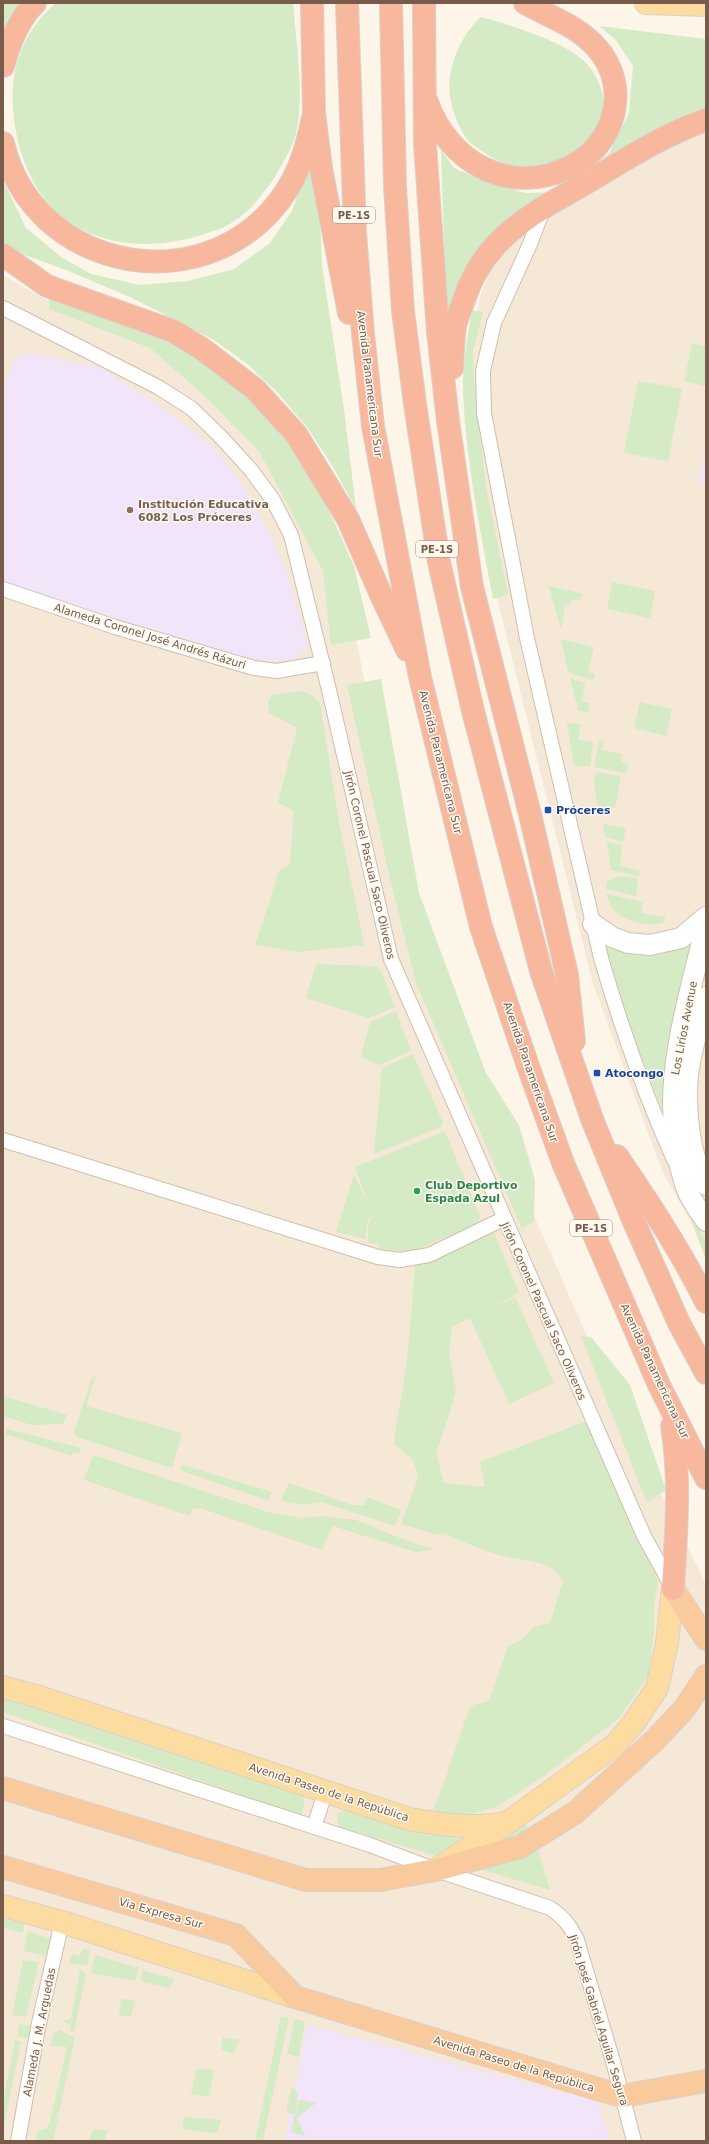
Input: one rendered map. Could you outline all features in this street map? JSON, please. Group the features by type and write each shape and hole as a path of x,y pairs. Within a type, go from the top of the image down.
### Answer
{"highway":[{"path":"3,66 8,49 19,25 35,3"},
{"path":"312,3 314,113 321,168 344,292 373,426"},
{"name":"Avenida Panamericana Sur","path":"347,3 355,232 373,426 420,677 481,927 529,1069 563,1163 669,1405 706,1478"},
{"name":"PE-1S","path":"391,3 395,187 403,311 418,428 439,562 473,711 541,970 578,1080 592,1119 637,1229 679,1323 706,1373"},
{"path":"424,3 423,91 431,231 448,421 472,587 530,814 567,975 578,1080"},
{"path":"423,91 438,126 455,149 469,161 491,172 521,177 544,175 570,167 587,155 606,132 612,122 615,110 616,86 608,64 596,46 581,32 525,3"},
{"path":"3,143 15,177 30,201 48,220 70,237 90,248 116,258 143,262 171,261 201,255 228,244 252,228 271,211 296,177 303,158 314,113"},
{"path":"448,421 455,325 467,289 477,269 500,238 544,207 672,134 706,120"},
{"path":"3,255 47,286 173,331 201,348 255,389 296,434 348,518 382,597 420,677"},
{"path":"592,1119 662,1224 691,1272 706,1302"},
{"path":"669,1405 678,1459 678,1498 673,1589 706,1639"},
{"path":"3,1788 306,1880 380,1880 436,1870 520,1847 576,1812 655,1740 685,1708 706,1676"},
{"name":"Via Expresa Sur","path":"3,1867 236,1934 295,1997"},
{"name":"Avenida Paseo de la República","path":"295,1997 622,2096 706,2081"}],"main road":[{"path":"646,3 706,5"},
{"path":"593,924 612,937 628,943 650,946 681,938 706,917"},
{"name":"Los Lirios Avenue","path":"706,925 673,1071 673,1124 685,1186 706,1221"},
{"name":"Los Lirios Avenue","path":"706,997 688,1074 688,1116 694,1154 706,1185"},
{"name":"Avenida Paseo de la República","path":"3,1687 36,1696 409,1818 460,1827 480,1827 507,1823 615,1745 633,1724 657,1688 667,1643 673,1589"},
{"path":"436,1870 507,1823"},
{"name":"Avenida Paseo de la República","path":"3,1906 62,1922 295,1997"}],"street":[{"path":"544,207 530,244 494,323 484,371 484,413 526,638 593,924 611,994 656,1119 685,1186"},
{"name":"Jirón Coronel Pascual Saco Oliveros","path":"3,308 158,387 191,408 219,435 251,470 273,500 292,535 391,959 503,1218 644,1536 673,1589"},
{"name":"Alameda Coronel José Andrés Rázuri","path":"3,589 115,627 254,668 277,671 323,663"},
{"path":"3,1140 378,1257 400,1260 429,1256 503,1218"},
{"path":"3,1726 370,1845 436,1870"},
{"path":"314,1827 326,1790"},
{"name":"Jirón José Gabriel Aguilar Segura","path":"436,1870 550,1908 562,1916 570,1926 577,1940 614,2064 634,2141"},
{"name":"Alameda J. M. Arguedas","path":"18,2141 39,2023 62,1922"}],"shaded area":[{"path":"706,107 706,1248 663,1173 593,984 493,582 475,456 471,339 481,294 514,212 631,139"},
{"path":"3,275 57,306 175,350 237,405 343,570 408,907 459,1045 622,1416 706,1584 706,2141 3,2141"},
{"name":"Institución Educativa 6082 Los Próceres","path":"24,353 99,367 163,408 212,446 244,487 269,533 285,569 308,644 301,655 289,660 268,661 230,654 3,582 3,393 15,358"},
{"path":"706,446 706,484 698,482"},
{"path":"307,2025 598,2102 610,2141 285,2141"}],"green space":[{"path":"3,3 22,3 9,17 3,30"},
{"path":"56,3 293,3 300,83 299,115 296,135 276,175 261,196 249,209 226,226 191,238 172,242 133,244 114,241 77,227 50,206 33,181 21,153 17,139 13,109 13,93 14,79 21,50 35,25"},
{"path":"481,17 507,24 551,41 577,55 588,65 600,86 604,108 603,121 598,132 590,142 566,158 539,167 526,168 515,167 502,163 469,142 459,127 454,112 449,91 450,79 460,44 473,25"},
{"path":"599,26 706,39 706,113 605,162 629,113 633,66 615,39"},
{"path":"441,150 454,168 473,176 525,193 557,192 495,240 447,336"},
{"path":"312,156 319,196 322,266 344,409 356,509 332,465 307,427 277,392 246,363 214,340 130,297 66,270 3,247 3,180 26,228 61,257 91,274 140,285 188,281 234,269 270,243 292,211"},
{"path":"49,298 187,349 248,397 287,442 324,499 354,566 371,638 331,645 323,571 259,451 208,399 150,348 49,309"},
{"path":"472,310 483,312 473,350 474,381 486,487 508,594 493,599 470,469 463,391 463,371"},
{"path":"692,343 706,347 706,386 684,381"},
{"path":"638,381 682,389 668,461 624,453"},
{"path":"612,582 655,591 650,618 607,609"},
{"path":"549,586 583,594 580,601 571,599 571,605 565,604 561,629"},
{"path":"561,639 594,647 588,672 595,674 593,681 568,672"},
{"path":"570,678 585,683 582,701 590,703 588,713 578,710"},
{"path":"381,679 419,893 486,1073 519,1125 535,1180 534,1221 522,1229 416,983 390,879 347,685"},
{"path":"302,691 310,694 320,703 339,822 364,945 298,952 255,945 279,871 290,864 294,810 278,803 297,728 269,713 268,702 272,695"},
{"path":"640,702 672,709 666,736 634,728"},
{"path":"567,723 581,724 578,740 593,742 590,766 574,766"},
{"path":"599,740 604,741 602,750 622,754 621,762 628,764 626,773 594,767"},
{"path":"596,772 621,776 615,808 597,806 594,781"},
{"path":"603,824 626,828 623,842 605,837"},
{"path":"607,842 622,845 620,866 640,871 639,876 611,870"},
{"path":"619,876 638,879 636,896 606,889 606,882"},
{"path":"607,894 643,902 641,913 665,917 665,922 658,924 643,924 628,920 615,912 610,905"},
{"path":"689,942 692,945 667,1056 663,1111 627,1020 607,957 607,951 609,946 612,944"},
{"path":"316,964 376,966 381,971 395,1007 369,1018 306,998"},
{"path":"396,1011 411,1051 379,1065 361,1057 370,1022"},
{"path":"413,1054 443,1123 441,1127 374,1154 382,1068"},
{"name":"Club Deportivo Espada Azul","path":"445,1131 480,1217 477,1224 415,1250 402,1251 379,1250 379,1244 368,1243 368,1226 372,1216 368,1220 365,1239 336,1232 354,1174 370,1209 355,1167"},
{"path":"689,1215 706,1241 706,1260"},
{"path":"494,1233 519,1293 488,1309 515,1297 554,1383 509,1404 470,1318 452,1327 449,1351 456,1392 436,1454 444,1483 485,1487 480,1462 586,1421 658,1581 654,1603 654,1632 649,1675 619,1718 544,1776 496,1807 465,1816 433,1810 443,1786 470,1706 489,1701 508,1646 522,1640 533,1627 550,1623 563,1581 551,1568 543,1564 498,1555 477,1548 443,1533 438,1535 401,1524 418,1478 413,1460 394,1444 407,1360 415,1264 450,1253"},
{"path":"581,1336 591,1337 630,1385 666,1490 647,1503"},
{"path":"92,1377 95,1377 86,1406 182,1433 172,1468 77,1437 74,1431"},
{"path":"3,1396 67,1415 63,1424 32,1425 3,1416"},
{"path":"7,1429 81,1448 79,1454 73,1452 72,1456 5,1434"},
{"path":"93,1455 271,1513 303,1518 321,1516 356,1520 418,1545 434,1548 432,1550 415,1552 333,1526 322,1550 200,1508 192,1509 190,1516 84,1480"},
{"path":"182,1465 272,1492 268,1501 180,1470"},
{"path":"289,1483 352,1505 364,1505 367,1497 401,1510 395,1526 321,1502 304,1505 281,1501"},
{"path":"3,1695 306,1789 302,1816 3,1712"},
{"path":"347,1809 492,1834 526,1825 533,1832 550,1890 339,1827 337,1814"},
{"path":"3,1919 24,1924 23,1933 3,1928"},
{"path":"28,1931 55,1940 52,1958 24,1951"},
{"path":"82,1949 90,1950 88,1966 69,1963 72,1954 80,1956"},
{"path":"95,1955 139,1968 135,1981 91,1973"},
{"path":"23,1960 39,1962 26,2017 12,2015"},
{"path":"80,1970 86,1974 74,2032 70,2030 71,2025 62,2021 71,2019"},
{"path":"142,1970 174,1979 170,1988 141,1982"},
{"path":"121,1999 135,2000 131,2017 119,2015"},
{"path":"281,2016 289,2018 263,2141 255,2141"},
{"path":"295,2019 305,2022 299,2057 287,2054"},
{"path":"19,2024 37,2027 34,2036 26,2038 17,2036"},
{"path":"59,2030 75,2038 53,2141 35,2141 38,2130 46,2129 50,2122 67,2047 50,2046 54,2033"},
{"path":"223,2037 239,2040 234,2053 221,2050"},
{"path":"15,2040 21,2042 3,2130 3,2103"},
{"path":"196,2069 214,2070 209,2097 191,2094"},
{"path":"291,2087 298,2092 296,2110 299,2100 316,2103 297,2118 305,2136 291,2132 295,2114 286,2113"},
{"path":"184,2117 221,2120 217,2133 182,2129"},
{"path":"94,2129 108,2130 104,2141 88,2141"}],"place":[{"name":"Institución Educativa 6082 Los Próceres","path":"130,510"},
{"name":"Próceres","path":"548,810"},
{"name":"Atocongo","path":"597,1073"},
{"name":"Club Deportivo Espada Azul","path":"417,1191"}]}
